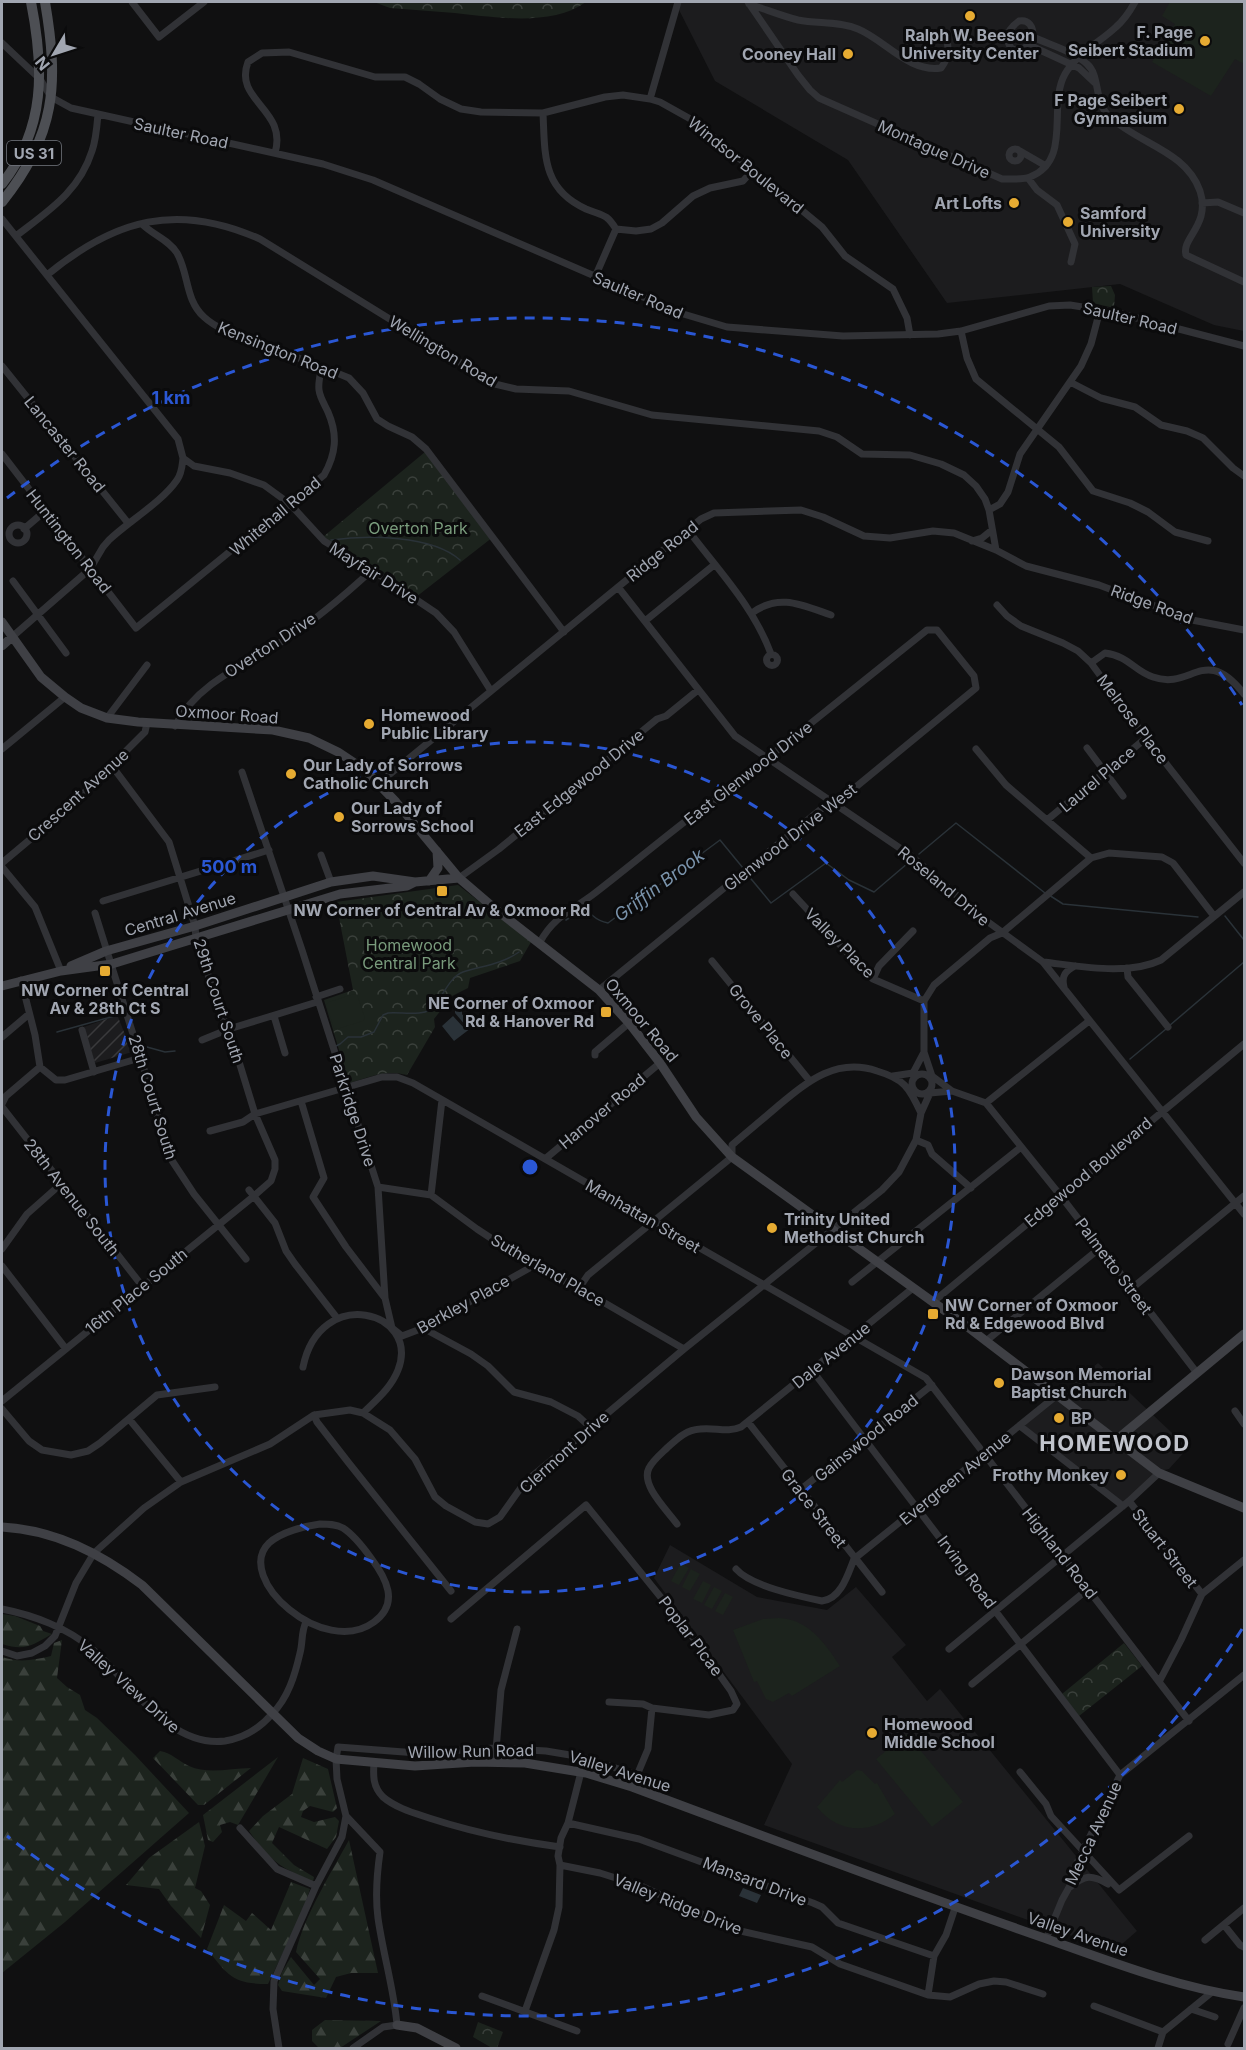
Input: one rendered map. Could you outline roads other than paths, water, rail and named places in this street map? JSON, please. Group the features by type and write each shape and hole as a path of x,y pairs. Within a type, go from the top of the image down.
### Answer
{"main road":[{"name":"US 31","path":"2,184 13,169 35,117 40,79 31,2"},
{"name":"US 31","path":"2,201 30,163 43,135 51,97 52,50 45,2"},
{"name":"Oxmoor Road","path":"2,622 41,676 65,698 81,708 107,718 147,723 273,730 309,738 338,752 365,770 379,783 459,878 599,990 629,1023 660,1063 696,1117 732,1157 986,1341 1159,1473 1245,1508"},
{"path":"2,646 12,637"},
{"path":"429,881 438,868 437,851"},
{"name":"Central Avenue","path":"61,971 107,951 195,926 330,882 373,876 415,882 459,878"},
{"name":"Central Avenue","path":"2,986 61,971 112,964 340,894 406,886 415,882"},
{"path":"1115,1441 1245,1334"},
{"name":"Valley Avenue","path":"2,1527 46,1533 72,1542 119,1568 142,1585 297,1738 336,1759 415,1766 495,1762 525,1763 581,1772 632,1787 956,1908 1096,1957 1212,1992 1245,1997"},
{"path":"398,2025 417,2028 456,2049"}],"street":[{"path":"132,2 159,37 204,2"},
{"path":"650,99 678,2"},
{"path":"1071,261 1075,244 1057,205 1037,190 1028,178 1046,166 1055,149 1061,83 1078,58 1116,28 1135,2"},
{"path":"749,3 800,20 851,26 865,32 891,51 914,63 933,69 941,68 946,61 948,44 946,38"},
{"name":"Montague Drive","path":"749,3 798,75 819,98 1002,179 1028,178"},
{"path":"1020,21 1026,21 1032,27 1033,37 1029,45 1022,51 1013,50 1008,42 1009,31 1020,21"},
{"path":"1033,37 1078,58 1091,69 1099,101 1111,118 1186,167 1196,183 1202,203 1202,215 1198,226 1186,244 1186,255 1245,282"},
{"path":"2,43 40,79 51,97"},
{"path":"1029,45 1073,65 1086,73 1095,83"},
{"name":"Windsor Boulevard","path":"275,153 278,140 276,127 254,98 245,77 248,62 262,53 289,52 375,77 405,77 461,109 481,112 543,113 623,95 650,99 694,121 822,227 845,256 893,290 907,318 910,335"},
{"name":"Saulter Road","path":"51,97 71,108 323,164 373,180 680,313 727,327 843,336 910,335 961,331 1049,306 1070,305 1088,306 1114,312 1245,346"},
{"path":"543,113 547,166 556,187 574,202 609,217 616,229"},
{"path":"16,236 66,196 78,182 93,150 99,114"},
{"path":"1030,158 1012,161 1009,153 1013,150 1020,151 1046,166"},
{"path":"616,229 636,231 651,229 662,223 693,196 710,188 743,181 752,171"},
{"path":"1202,203 1218,202 1245,213"},
{"path":"2,219 178,439 183,458 182,471 177,481 164,495 128,523 103,547 90,569 12,637"},
{"name":"Wellington Road","path":"47,275 92,242 109,233 142,224 190,219 242,231 260,239 484,378 506,388 569,391 628,410 652,415 819,431 837,437 862,454 910,455 941,464 964,476 976,486 989,510"},
{"name":"Kensington Road","path":"142,224 164,240 179,256 190,296 194,306 203,317 231,333 349,378 363,393 377,419 412,436 426,449 564,632"},
{"path":"595,277 616,229"},
{"path":"996,550 989,510 1000,504 1008,492 1020,454 1064,387 1081,366 1100,310"},
{"path":"961,331 967,358 976,379 1059,447 1093,491 1130,503 1148,512 1175,532 1208,541"},
{"name":"Lancaster Road","path":"2,366 128,523"},
{"name":"Whitehall Road","path":"136,628 324,475 335,447 334,427 319,393 318,383 322,367"},
{"path":"1070,382 1101,398 1135,407 1161,425 1187,431 1203,438 1233,468 1245,476"},
{"name":"Huntington Road","path":"2,454 136,628"},
{"name":"Mayfair Drive","path":"183,458 194,466 230,473 264,486 290,504 324,542 372,570 443,619 454,632 491,691"},
{"path":"182,471 194,466"},
{"name":"Ridge Road","path":"379,783 701,519 714,513 801,510 823,517 864,536 890,537 933,531 954,533 996,550 1026,566 1099,585 1192,620 1245,630"},
{"path":"24,529 45,511"},
{"path":"688,530 752,613 763,631 771,654"},
{"path":"972,541 982,538 992,530"},
{"path":"645,621 714,565"},
{"name":"Overton Drive","path":"176,726 182,713 212,684 238,665 287,638 372,570"},
{"path":"13,581 66,653"},
{"name":"Roseland Drive","path":"618,587 735,736 910,855 1002,933 1042,962 1245,1214"},
{"path":"752,613 761,606 773,602 795,603 831,615"},
{"name":"Melrose Place","path":"997,605 1021,626 1063,643 1078,651 1091,663 1146,738 1245,863"},
{"name":"East Glenwood Drive","path":"540,942 551,924 593,895 768,759 927,630 938,630 956,653"},
{"name":"Glenwood Drive West","path":"599,990 831,801 840,800 976,688 974,676 956,653"},
{"path":"1091,663 1105,653 1119,655 1153,678 1169,680 1206,669 1214,670 1235,682 1245,694"},
{"path":"107,718 147,665"},
{"name":"East Edgewood Drive","path":"459,878 499,849 657,719 666,716 698,690"},
{"path":"2,748 65,698"},
{"name":"Crescent Avenue","path":"2,865 77,800 112,766 145,732 147,723"},
{"name":"Laurel Place","path":"1047,820 1146,738"},
{"path":"1086,748 1123,796"},
{"path":"976,749 1006,785 1091,858"},
{"name":"29th Court South","path":"112,766 169,842 195,926 196,939 222,1016 229,1029 255,1114 274,1160 275,1170 271,1181"},
{"name":"Parkridge Drive","path":"242,772 378,1186 385,1298 392,1328 400,1341 402,1357 398,1372 383,1394 363,1413"},
{"path":"103,901 269,850"},
{"path":"832,1230 882,1190 899,1172 916,1140 921,1113 932,1084 924,1052 924,1001 934,985 990,938 1002,933 1091,858 1109,853 1162,857 1173,863 1214,916"},
{"path":"321,855 330,882"},
{"path":"2,865 35,907 61,971"},
{"path":"1042,962 1075,966 1147,967 1161,960 1245,892"},
{"name":"Valley Place","path":"793,894 826,932 873,979 924,1001"},
{"name":"28th Court South","path":"95,913 167,1153 183,1179 246,1259"},
{"path":"873,979 879,966 913,931"},
{"name":"Grove Place","path":"712,961 809,1080"},
{"path":"1065,990 1063,975 1075,966"},
{"path":"1127,968 1128,977 1168,1027"},
{"path":"21,980 40,1067 56,1080 65,1080 140,1058"},
{"path":"202,1040 229,1029 274,1016 340,989"},
{"path":"2,1036 29,1014"},
{"path":"274,1016 285,1053"},
{"path":"893,1076 924,1074 931,1076 952,1091 986,1103 1089,1021"},
{"path":"595,1055 595,1052 629,1023"},
{"path":"82,1030 94,1072"},
{"name":"Edgewood Boulevard","path":"933,1302 1245,1044"},
{"path":"921,1113 912,1089 912,1082 924,1052"},
{"name":"Hanover Road","path":"545,1159 660,1063"},
{"path":"2,1106 6,1096 40,1067"},
{"path":"579,1288 588,1275 732,1157 732,1145 809,1080 847,1067 868,1068 893,1076 921,1094 952,1091"},
{"name":"Manhattan Street","path":"255,1114 382,1077 398,1077 413,1083 854,1336 926,1378 932,1385"},
{"path":"431,1195 442,1100"},
{"path":"301,1101 324,1178 313,1197 346,1247 385,1298"},
{"name":"Palmetto Street","path":"986,1103 1197,1373"},
{"name":"28th Avenue South","path":"2,1106 143,1287"},
{"path":"210,1131 243,1122 255,1114"},
{"path":"916,1140 927,1145 932,1154 971,1188"},
{"path":"852,1282 1021,1147"},
{"name":"16th Place South","path":"2,1401 143,1287 251,1193 271,1181"},
{"path":"2,1248 27,1214 62,1183"},
{"name":"Sutherland Place","path":"378,1186 431,1195 477,1229 534,1266 579,1288 684,1349"},
{"path":"251,1193 275,1223 286,1251 337,1318"},
{"path":"1131,1289 1245,1196"},
{"name":"Clermont Drive","path":"60,1627 76,1583 94,1553 144,1508 181,1482 270,1444 314,1414 350,1410 363,1413 390,1430 415,1459 435,1497 446,1506 475,1522 488,1524 500,1517 525,1482 684,1349 832,1230"},
{"path":"986,1341 1100,1248"},
{"path":"2,1266 66,1349"},
{"name":"Berkley Place","path":"392,1328 402,1336 423,1328 534,1266"},
{"name":"Dale Avenue","path":"748,1422 913,1288"},
{"path":"303,1367 312,1343 327,1324 337,1318 358,1314 376,1318 392,1328"},
{"path":"423,1328 471,1354 488,1366 514,1392 551,1402 578,1416 590,1427"},
{"name":"Irving Road","path":"812,1370 1022,1643 1120,1775"},
{"name":"Gainswood Road","path":"800,1490 932,1385"},
{"name":"Highland Road","path":"932,1385 1189,1721"},
{"path":"2,1409 29,1441 42,1450 71,1455 88,1451 157,1395 215,1387"},
{"name":"Evergreen Avenue","path":"854,1559 1056,1396"},
{"path":"1235,1411 1245,1424"},
{"path":"314,1414 317,1422 451,1591"},
{"path":"129,1419 181,1482"},
{"path":"677,1524 652,1492 647,1475 648,1468 679,1437 690,1431 701,1429 729,1431 748,1422"},
{"name":"Grace Street","path":"748,1422 882,1592"},
{"name":"Stuart Street","path":"1020,1426 1126,1503 1202,1594"},
{"path":"949,1649 1159,1473"},
{"name":"Poplar Plcae","path":"452,1619 586,1505 688,1632 731,1691 737,1704 733,1710 709,1715 652,1708"},
{"path":"330,1524 342,1528 363,1547 383,1576 389,1597 381,1616 362,1629 339,1633 306,1622 278,1599 266,1581 262,1569 262,1554 268,1544 279,1537 311,1525 330,1524"},
{"path":"736,1569 742,1576 753,1582 822,1601 835,1596 848,1575 854,1559"},
{"path":"1160,1682 1202,1594 1245,1560"},
{"path":"972,1684 1088,1589"},
{"name":"Valley View Drive","path":"2,1609 60,1627 92,1648 175,1729 193,1739 213,1742 234,1739 256,1728 273,1714 295,1675 301,1651 302,1629 306,1622"},
{"path":"2,1651 17,1656 32,1653 45,1646 60,1627"},
{"path":"495,1762 501,1690 517,1629"},
{"name":"Mecca Avenue","path":"1046,1939 1077,1864 1120,1775 1245,1675"},
{"path":"609,1702 644,1704 652,1708 648,1749 632,1787"},
{"name":"Willow Run Road","path":"336,1759 338,1747 417,1753 495,1749 555,1752 582,1757 637,1775"},
{"path":"279,2049 273,2009 274,1981 316,1886 342,1837 346,1816 337,1779 336,1759"},
{"path":"374,1763 373,1779 376,1788 384,1797 403,1808 469,1831 560,1847"},
{"path":"525,2011 554,1930 559,1907 561,1865 558,1856 581,1772"},
{"path":"1020,1772 1046,1804 1052,1816 1084,1853 1084,1858 1116,1889 1122,1890 1189,1836"},
{"path":"346,1816 380,1852 377,1877 378,1916 398,2025 383,2027 353,2049"},
{"name":"Mansard Drive","path":"568,1823 639,1839 678,1852 813,1903 822,1907 838,1923 934,1956"},
{"path":"240,1828 277,1869 316,1886"},
{"name":"Valley Ridge Drive","path":"561,1865 600,1873 641,1886 736,1930 812,1947 840,1964 928,1995 950,1997 980,1984 994,1981 1006,1982 1043,1995"},
{"path":"1068,1888 1081,1879 1089,1877 1108,1882"},
{"path":"928,1995 934,1956 946,1935 956,1908"},
{"path":"1205,1940 1245,1908"},
{"path":"1224,1925 1240,1945 1245,1947"},
{"path":"1158,2049 1163,2032 1212,1992"},
{"path":"482,1996 577,2031"},
{"path":"1094,2006 1163,2032"},
{"path":"1227,2044 1245,2008"},
{"path":"1191,2009 1215,2017"}],"waterway":[{"path":"331,540 380,538 416,541 448,552 460,560"},
{"name":"Griffin Brook","path":"919,854 956,823 1045,893"},
{"name":"Griffin Brook","path":"566,920 586,912 608,923 720,840 743,868"},
{"name":"Griffin Brook","path":"747,874 771,903 826,863 849,880 874,892 908,863"},
{"name":"Griffin Brook","path":"1049,895 1063,904 1198,917"},
{"name":"Griffin Brook","path":"1225,916 1244,940"},
{"name":"Griffin Brook","path":"336,1046 348,1037 361,1037 374,1032 383,1015 388,1013 425,1012 435,1005 457,975 499,962 519,952"},
{"path":"1169,1026 1244,962"},
{"name":"Griffin Brook","path":"57,1032 118,1015"},
{"path":"1130,1059 1166,1029"},
{"name":"Griffin Brook","path":"147,1047 165,1052 175,1051"}],"place":[{"name":"Ralph W. Beeson University Center","path":"970,16"},
{"name":"F. Page Seibert Stadium","path":"1205,41"},
{"name":"Cooney Hall","path":"848,54"},
{"name":"F Page Seibert Gymnasium","path":"1179,109"},
{"name":"Art Lofts","path":"1014,203"},
{"name":"Samford University","path":"1068,222"},
{"name":"Homewood Public Library","path":"369,724"},
{"name":"Our Lady of Sorrows Catholic Church","path":"291,774"},
{"name":"Our Lady of Sorrows School","path":"339,817"},
{"name":"NW Corner of Central Av & Oxmoor Rd","path":"442,891"},
{"name":"NW Corner of Central Av & 28th Ct S","path":"105,971"},
{"name":"NE Corner of Oxmoor Rd & Hanover Rd","path":"606,1012"},
{"name":"Trinity United Methodist Church","path":"772,1228"},
{"name":"NW Corner of Oxmoor Rd & Edgewood Blvd","path":"933,1314"},
{"name":"Dawson Memorial Baptist Church","path":"999,1383"},
{"name":"BP","path":"1059,1418"},
{"name":"Frothy Monkey","path":"1121,1475"},
{"name":"Homewood Middle School","path":"872,1733"}],"district":[{"name":"HOMEWOOD","path":"1115,1443"}],"park label":[{"name":"Overton Park","path":"418,528"},
{"name":"Homewood Central Park","path":"409,954"}]}
